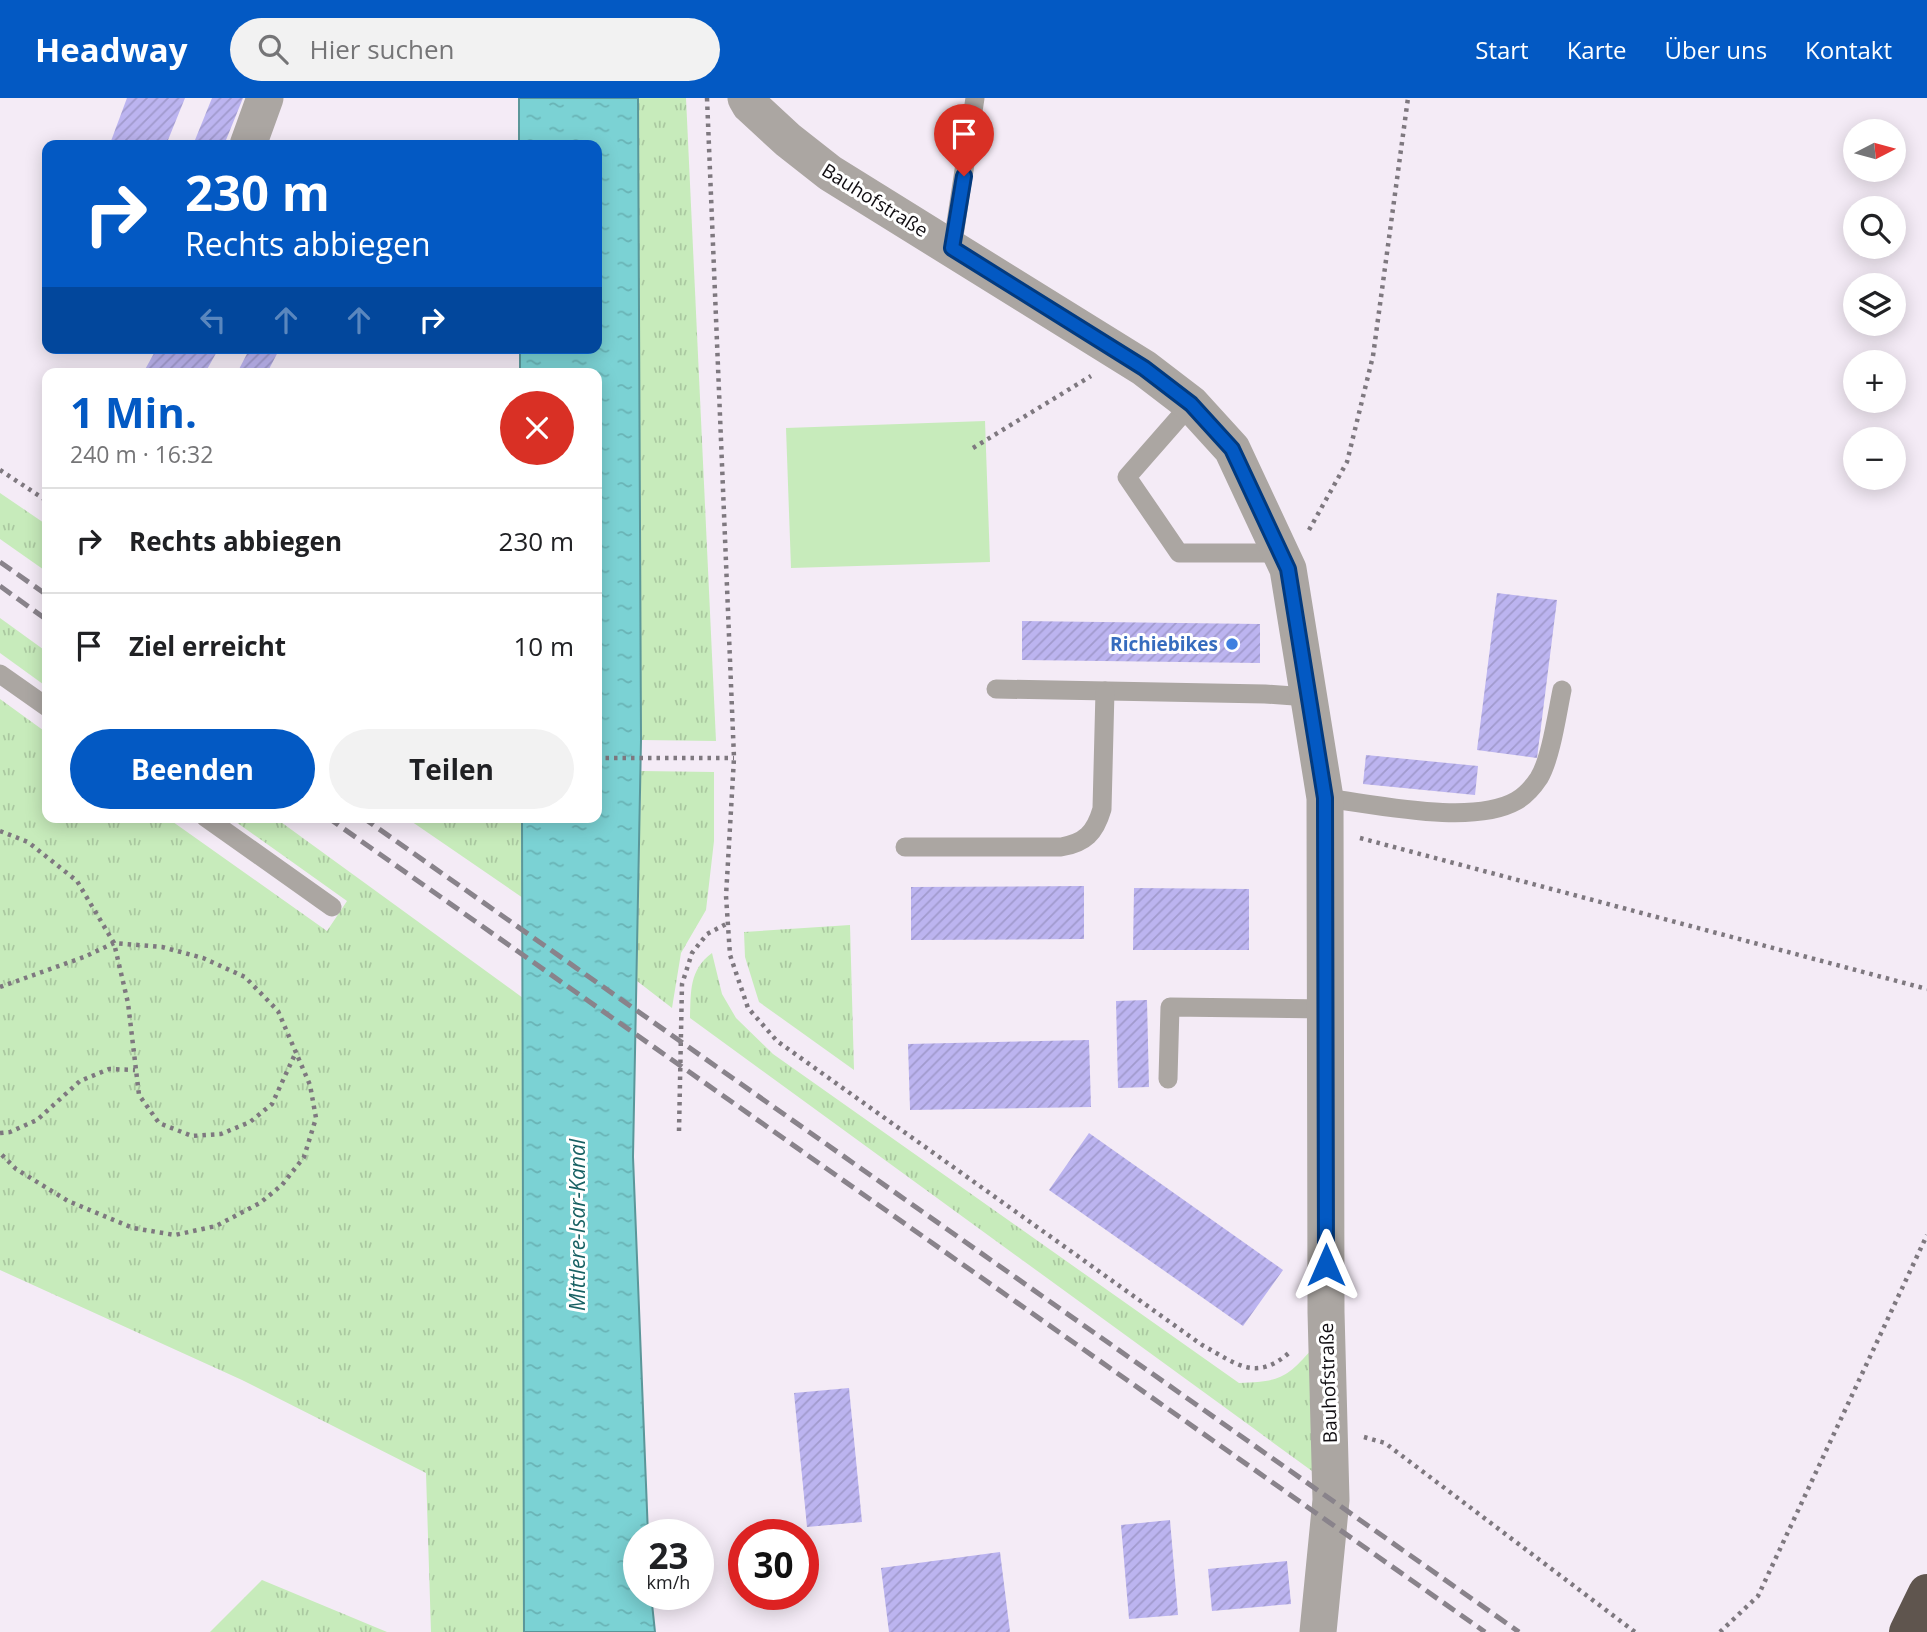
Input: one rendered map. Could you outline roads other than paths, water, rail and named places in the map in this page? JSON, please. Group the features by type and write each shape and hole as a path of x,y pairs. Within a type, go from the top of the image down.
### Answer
{"highway":[{"path":"1908,1632 1927,1593"}],"street":[{"path":"250,140 265,98"},
{"name":"Bauhofstraße","path":"746,98 750,105 788,140 830,173 1125,355 1191,404 1232,449 1284,561 1308,697 1324,813 1326,1312 1330,1523 1318,1632"}],"lane":[{"path":"952,248 975,98"},
{"path":"1191,404 1127,477 1179,553 1284,561"},
{"path":"0,674 42,703"},
{"path":"996,689 1308,697"},
{"path":"1324,813 1434,813 1494,809 1517,801 1531,789 1541,775 1562,690"},
{"path":"905,847 1060,846 1076,845 1089,837 1102,809 1105,691"},
{"path":"214,823 332,906"},
{"path":"1168,1079 1170,1007 1325,1009"}],"water":[{"name":"Mittlere-Isar-Kanal","path":"519,98 638,98 641,740 633,1157 647,1519 623,1519 623,1610 653,1610 655,1632 524,1632 522,823 602,823 602,368 520,368 520,354 602,354 602,140 519,140"}],"railway":[{"path":"0,562 42,591"},
{"path":"0,586 42,616"},
{"path":"336,823 1485,1632"},
{"path":"371,823 1519,1632"}],"place":[{"name":"Richiebikes","path":"1232,644"}]}
